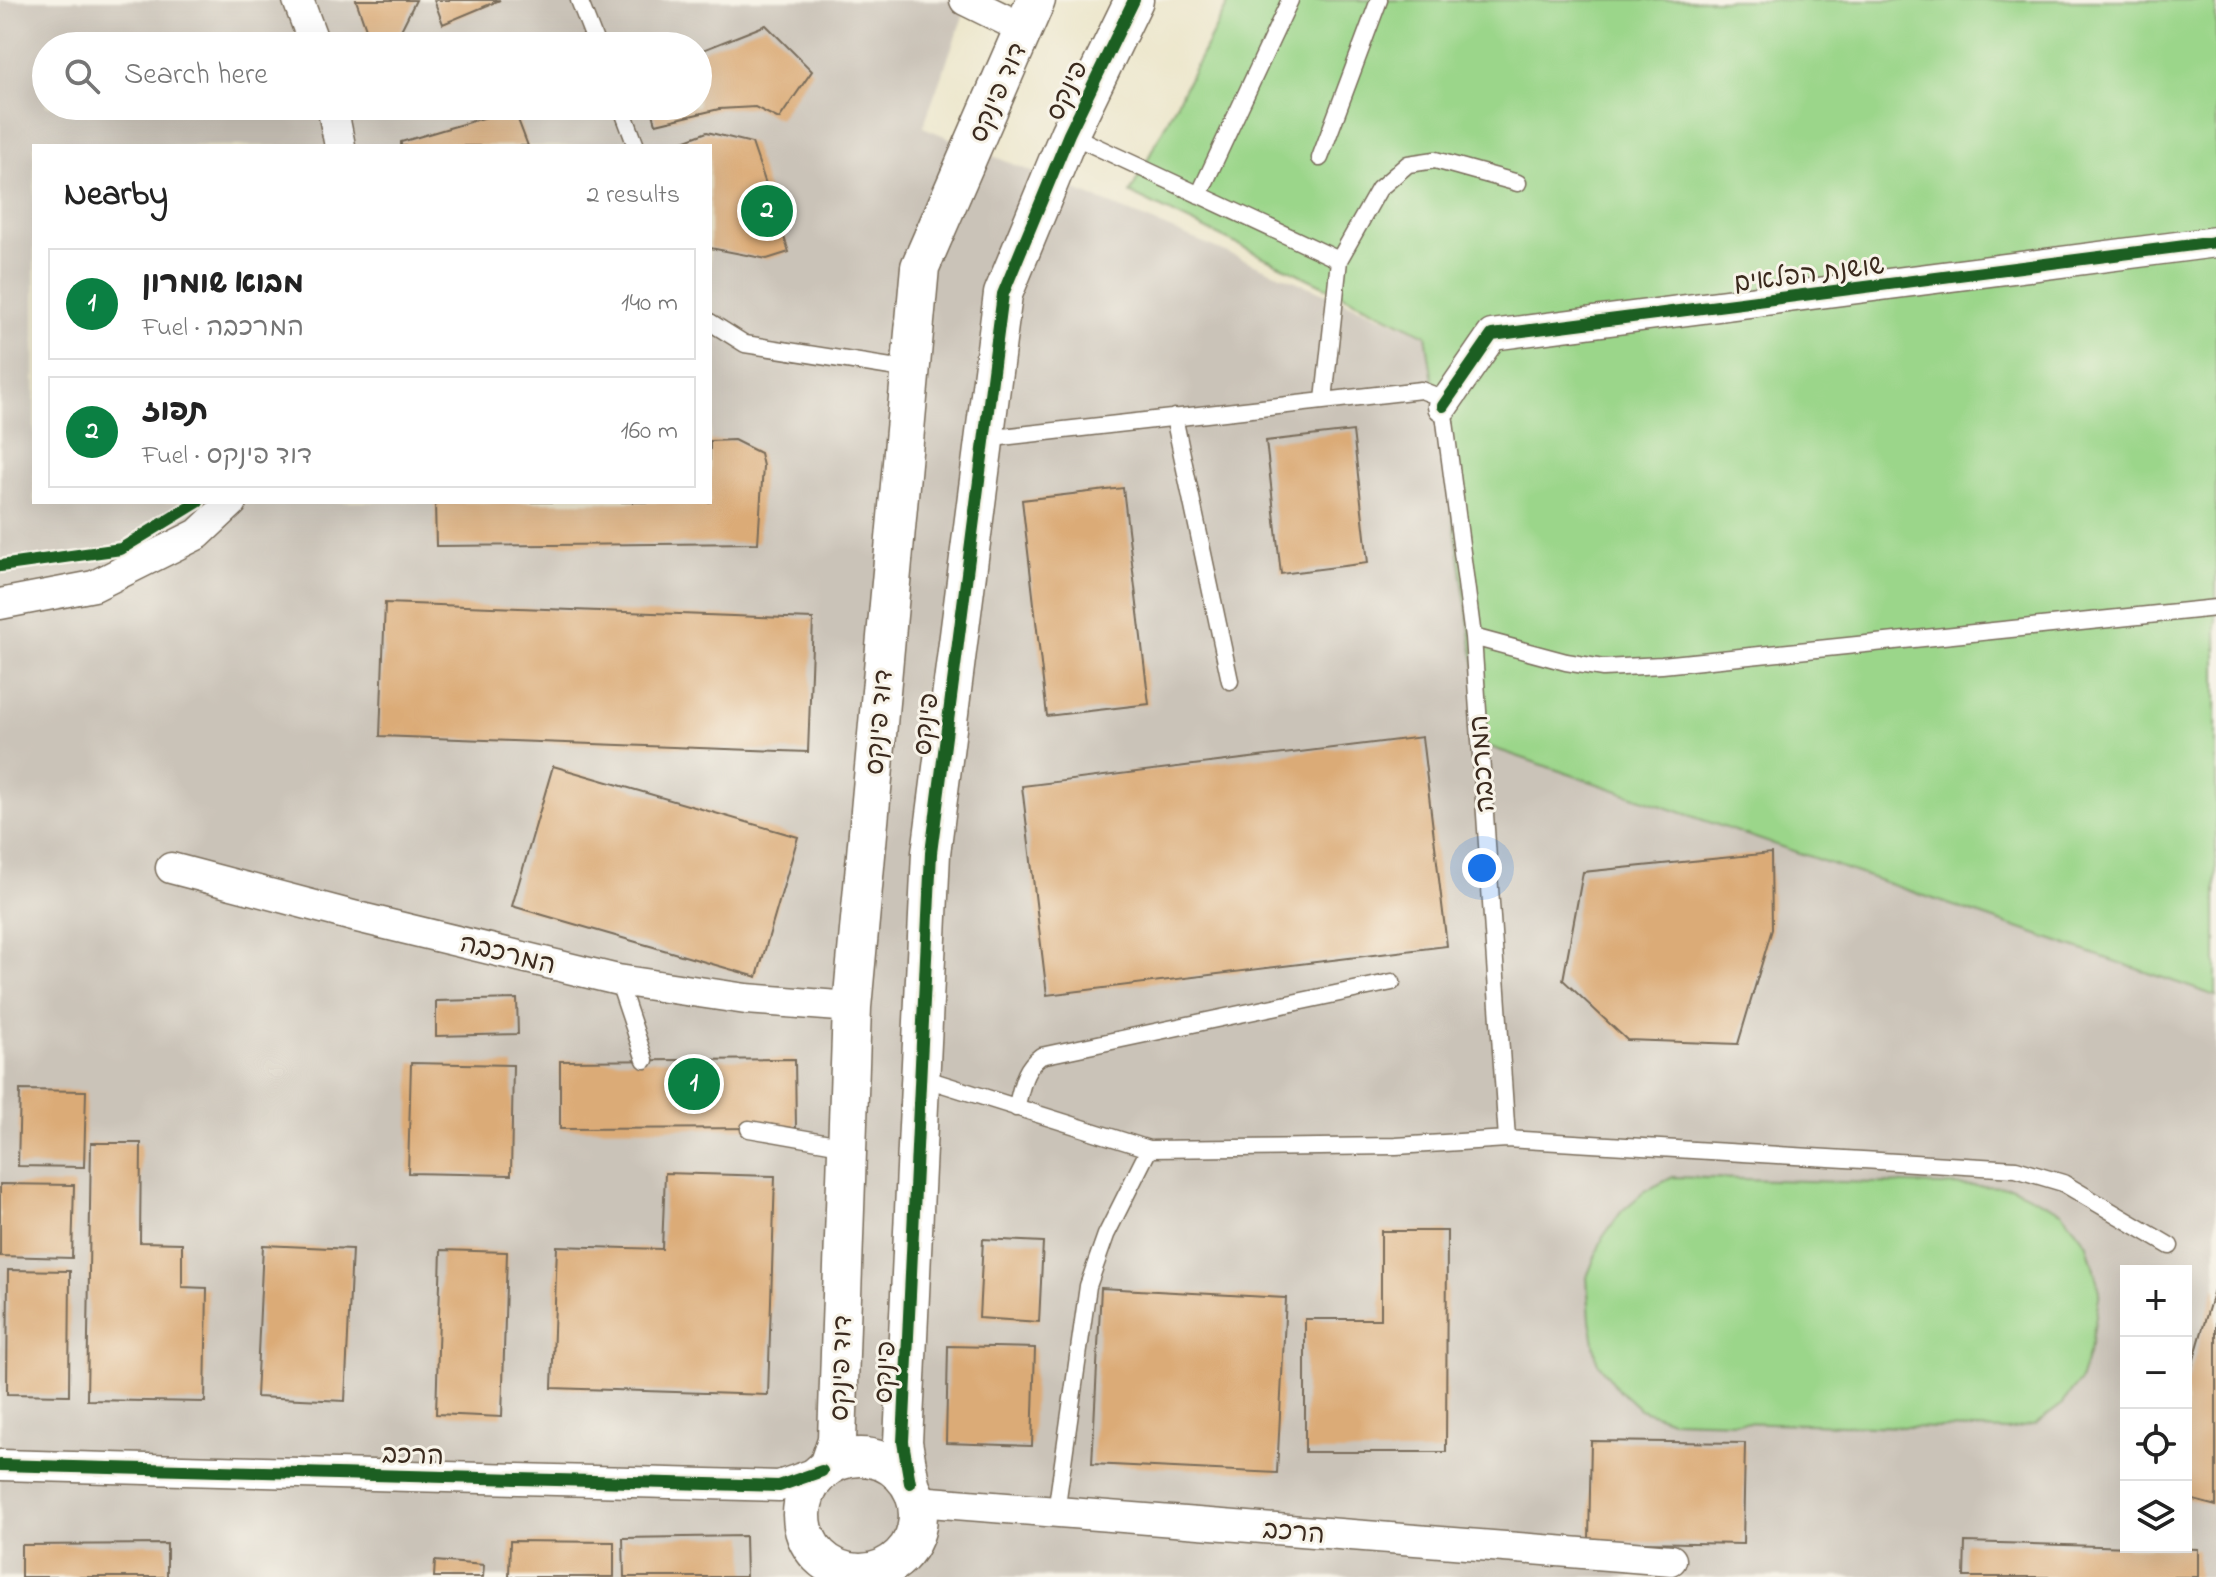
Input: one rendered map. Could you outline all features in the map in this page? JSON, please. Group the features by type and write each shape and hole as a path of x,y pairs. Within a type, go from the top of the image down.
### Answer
{"street":[{"path":"298,0 310,32"},
{"path":"965,0 1030,15"},
{"name":"פינקס","path":"914,1492 903,1442 931,853 1003,294 1069,134 1134,0"},
{"name":"דוד פינקס","path":"825,1469 837,1440 852,1007 920,267 1030,15"},
{"path":"335,120 340,144"},
{"name":"שושנת הפלאים","path":"1443,406 1492,335 2216,242"},
{"path":"0,604 94,586 198,534 230,504"},
{"name":"המרכבה","path":"171,868 618,980 746,999 852,1007"},
{"path":"860,1457 879,1460 896,1469 914,1492 919,1520 903,1566 870,1573 832,1572 807,1541 802,1526 806,1492 825,1469 843,1459 860,1457"},
{"name":"הרכב","path":"0,1465 779,1486 825,1469"},
{"name":"הרכב","path":"914,1492 1056,1512 1671,1560"}],"lane":[{"path":"579,0 592,32"},
{"path":"1199,195 1290,0"},
{"path":"1320,158 1379,0"},
{"path":"626,120 635,144"},
{"path":"1069,134 1339,260"},
{"path":"1324,400 1339,260 1379,189 1408,164 1435,160 1518,183"},
{"path":"712,323 745,344 910,370"},
{"path":"984,439 1421,390 1434,395 1443,406"},
{"name":"המרכבה","path":"1443,406 1473,637 1507,1139"},
{"path":"1174,417 1230,681"},
{"path":"1473,637 1566,662 1603,668 1662,665 2216,608"},
{"path":"618,980 645,1060"},
{"path":"1016,1108 1025,1072 1041,1056 1392,982"},
{"path":"920,1077 1149,1149 1396,1146 1507,1139 2016,1169 2063,1183 2170,1246"},
{"path":"749,1129 847,1146"},
{"path":"1056,1512 1088,1286 1106,1235 1149,1149"}],"shaded area":[{"path":"0,0 969,0 923,127 1426,335 1487,746 2216,996 2216,1577 0,1577"}],"green space":[{"path":"1230,0 2216,0 2216,996 1487,746 1426,335 1130,193"},
{"path":"1673,1177 2012,1187 2062,1211 2087,1244 2100,1291 2092,1341 2080,1381 2060,1406 2036,1424 2008,1430 1671,1420 1640,1409 1618,1389 1597,1361 1587,1277 1603,1237 1622,1211 1645,1191"}],"building":[{"path":"356,0 416,0 400,32 367,32"},
{"path":"434,0 500,0 443,24"},
{"path":"766,25 812,71 779,119 755,107 712,111 712,46"},
{"path":"476,120 518,120 527,144 401,144"},
{"path":"707,132 752,143 789,252 767,259 712,248 712,144 675,144"},
{"path":"1353,431 1368,563 1281,574 1266,441"},
{"path":"734,440 760,453 763,466 758,543 436,546 435,504 712,504 712,441"},
{"path":"1123,488 1149,704 1047,716 1022,500"},
{"path":"385,603 813,619 808,752 380,736"},
{"path":"1422,737 1447,946 1047,995 1022,786"},
{"path":"553,766 798,837 757,977 512,906"},
{"path":"1771,853 1772,929 1738,1044 1627,1040 1563,980 1583,872"},
{"path":"517,999 518,1034 436,1036 436,1001"},
{"path":"795,1059 796,1128 560,1129 560,1061"},
{"path":"411,1063 513,1065 511,1175 408,1173"},
{"path":"20,1090 86,1091 84,1167 18,1166"},
{"path":"91,1143 141,1143 140,1242 182,1243 182,1287 207,1288 205,1402 87,1400"},
{"path":"665,1173 775,1176 768,1395 552,1388 557,1246 662,1249"},
{"path":"0,1184 74,1185 72,1258 0,1256"},
{"path":"1381,1231 1447,1231 1446,1452 1305,1452 1305,1319 1381,1319"},
{"path":"983,1239 1043,1242 1039,1322 979,1318"},
{"path":"263,1245 352,1249 345,1401 256,1397"},
{"path":"441,1250 507,1252 502,1417 436,1414"},
{"path":"8,1270 70,1271 69,1395 7,1394"},
{"path":"2216,1286 2216,1506 2192,1500 2192,1366"},
{"path":"1101,1288 1286,1298 1277,1473 1092,1464"},
{"path":"948,1346 1035,1348 1032,1446 946,1443"},
{"path":"1591,1441 1745,1443 1743,1544 1589,1541"},
{"path":"745,1536 746,1577 624,1577 623,1538"},
{"path":"510,1541 614,1542 614,1577 509,1577"},
{"path":"1965,1542 2120,1547 2120,1553 2192,1553 2192,1549 2198,1549 2198,1577 1964,1577"},
{"path":"167,1544 167,1577 21,1577 21,1545"},
{"path":"435,1561 484,1565 483,1577 434,1577"}],"cycle path":[{"path":"910,1483 903,1442 931,853 1003,294 1069,134 1134,0"},
{"path":"1443,406 1492,335 2216,242"},
{"path":"0,566 121,549 195,504"},
{"path":"0,1465 779,1486 822,1471"}],"place":[{"name":"תפוז","path":"767,211"},
{"name":"מבוא שומרון","path":"694,1084"}]}
